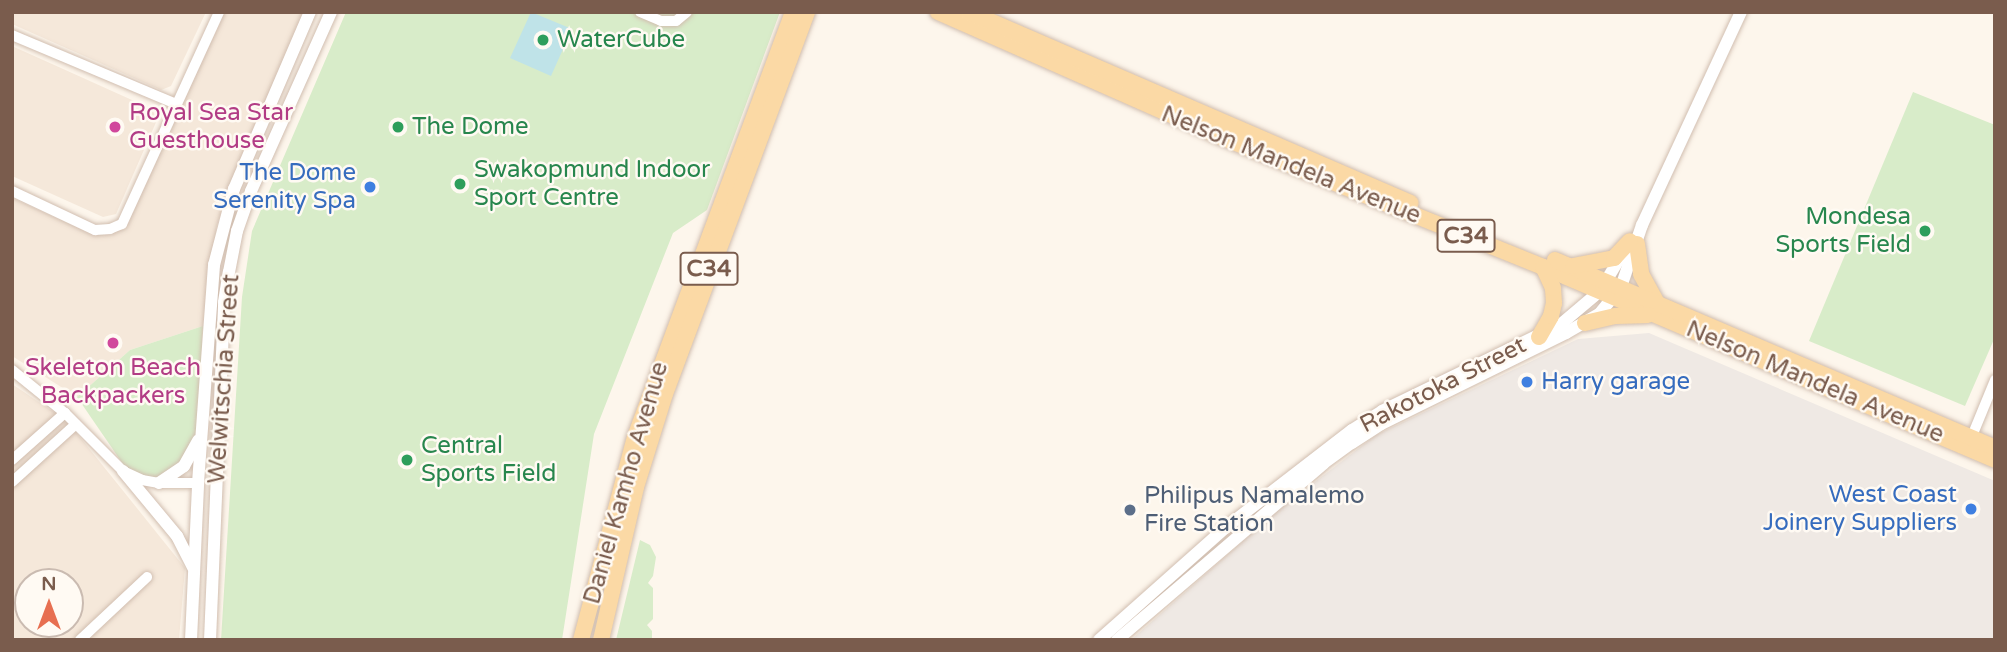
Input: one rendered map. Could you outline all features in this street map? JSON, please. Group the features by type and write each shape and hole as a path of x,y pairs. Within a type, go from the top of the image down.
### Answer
{"main road":[{"name":"Daniel Kamho Avenue","path":"581,640 635,437 793,12"},
{"name":"Daniel Kamho Avenue","path":"601,640 636,486 665,394 807,12"},
{"name":"Nelson Mandela Avenue","path":"938,12 1214,134 1543,267 1658,308 1969,442 1995,460"},
{"name":"Nelson Mandela Avenue","path":"969,12 1306,160 1570,267 1610,289"},
{"path":"1570,267 1614,258 1634,242 1641,274 1658,308 1585,323"},
{"path":"1539,337 1551,316 1554,303 1551,280 1543,267"},
{"name":"Nelson Mandela Avenue","path":"1969,442 1995,447"}],"street":[{"path":"12,191 95,230 110,229 122,224 219,12"},
{"name":"Welwitschia Street","path":"191,640 198,483 211,298 222,228 252,141 310,12"},
{"name":"Welwitschia Street","path":"210,640 224,302 237,231 268,148 331,12"},
{"path":"640,12 668,21 684,17 687,12"},
{"name":"Rakotoka Street","path":"1117,640 1314,471 1352,443 1381,424 1585,323 1610,289 1634,242 1741,12"},
{"path":"12,35 176,104"},
{"name":"Rakotoka Street","path":"1099,640 1225,528 1352,430 1382,411 1539,337 1610,289"},
{"path":"12,370 65,413 124,471 177,536 187,552 195,575"},
{"path":"1969,442 1995,380"},
{"path":"12,460 65,413"},
{"path":"12,482 76,424"},
{"path":"159,483 184,466 195,450 202,428"},
{"path":"198,483 216,460"},
{"path":"124,471 142,480 159,483 198,483"},
{"path":"198,483 215,512"},
{"path":"80,640 147,578"}],"shaded area":[{"path":"12,12 206,12 171,86 161,90 12,24"},
{"path":"225,12 304,12 247,143 217,225 203,326 130,350 77,397 12,356 12,198 94,235 110,235 125,227"},
{"path":"12,46 152,109 157,120 116,214 103,217 12,176"},
{"path":"1649,333 1995,481 1995,640 1131,640 1276,512 1376,435 1578,339"},
{"path":"12,384 67,421 185,568 179,640 12,640"}],"green space":[{"path":"346,12 780,12 707,210 673,233 594,434 562,640 221,640 242,297 252,231"},
{"name":"Mondesa Sports Field","path":"1913,92 1995,125 1995,337 1965,406 1809,341"},
{"path":"203,326 198,427 193,441 180,465 158,478 141,475 125,467 77,397 130,350"},
{"path":"640,540 650,545 656,557 653,576 648,583 653,588 653,619 647,625 652,631 652,640 616,640"}],"water":[{"path":"531,12 572,29 551,76 510,58"}],"place":[{"name":"WaterCube","path":"543,40"},
{"name":"Royal Sea Star Guesthouse","path":"115,127"},
{"name":"The Dome","path":"398,127"},
{"name":"Swakopmund Indoor Sport Centre","path":"460,184"},
{"name":"The Dome Serenity Spa","path":"370,187"},
{"name":"Mondesa Sports Field","path":"1925,231"},
{"name":"Skeleton Beach Backpackers","path":"113,343"},
{"name":"Harry garage","path":"1527,382"},
{"name":"Central Sports Field","path":"407,460"},
{"name":"West Coast Joinery Suppliers","path":"1971,509"},
{"name":"Philipus Namalemo Fire Station","path":"1130,510"}]}
